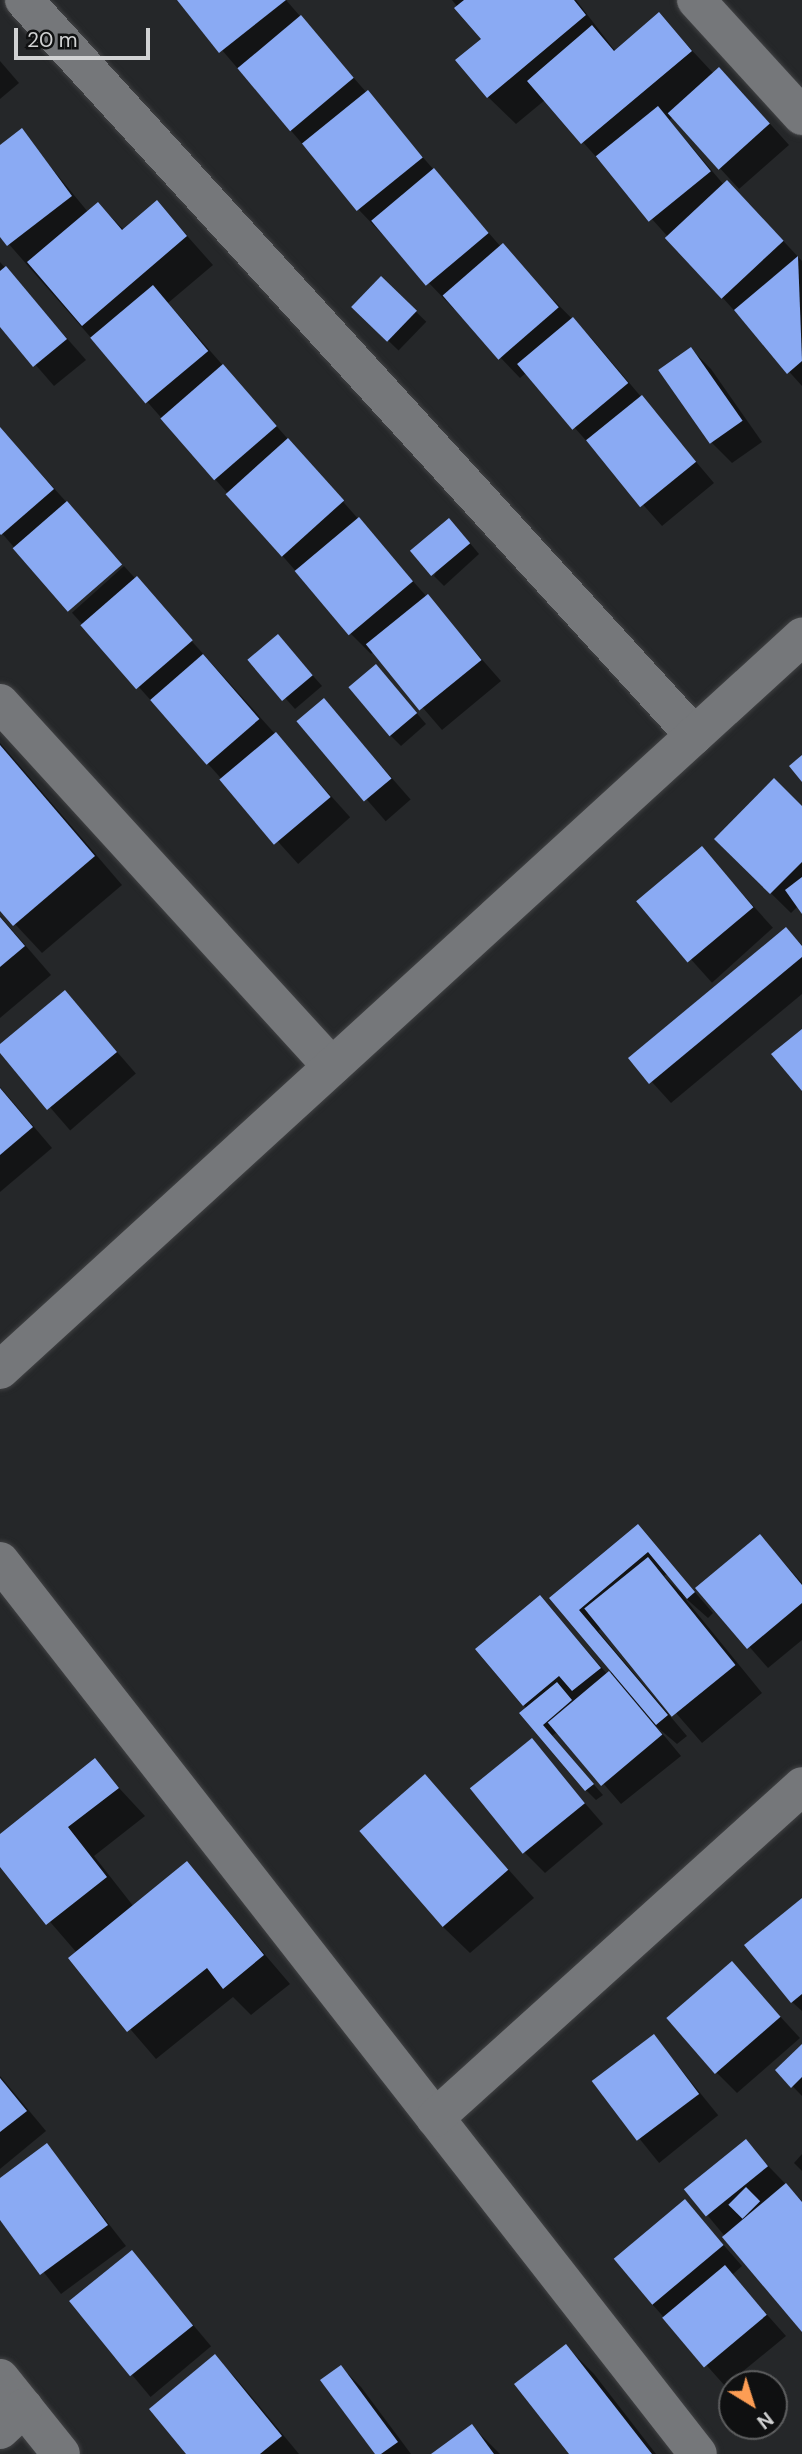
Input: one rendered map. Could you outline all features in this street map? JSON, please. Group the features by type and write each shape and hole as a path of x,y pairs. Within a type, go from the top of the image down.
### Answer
{"street":[{"path":"24,0 694,735"},
{"path":"717,7 802,116"},
{"path":"0,1370 802,637"},
{"path":"0,703 332,1066"},
{"path":"0,1561 698,2454"},
{"path":"435,2118 802,1786"},
{"path":"0,2378 12,2419 61,2454"}],"building":[{"path":"177,0 286,0 219,53"},
{"path":"464,0 574,0 586,15 487,98 455,60 481,39 454,8"},
{"path":"659,12 692,51 581,144 527,81 592,25 614,51"},
{"path":"301,15 354,78 290,131 237,68"},
{"path":"719,67 770,123 719,170 668,113"},
{"path":"368,90 423,158 357,211 302,143"},
{"path":"658,106 711,171 649,222 596,156"},
{"path":"22,128 72,196 7,246 0,237 0,145"},
{"path":"434,168 489,233 426,286 371,221"},
{"path":"727,180 784,241 721,299 665,238"},
{"path":"157,200 187,236 82,326 27,262 98,202 122,230"},
{"path":"503,243 559,307 498,360 443,295"},
{"path":"798,256 802,361 787,374 734,310"},
{"path":"6,266 67,339 33,367 0,327 0,271"},
{"path":"381,276 417,311 387,342 351,307"},
{"path":"153,285 208,351 145,404 90,338"},
{"path":"573,317 628,383 572,430 517,364"},
{"path":"691,347 743,421 710,444 658,370"},
{"path":"223,364 277,426 214,480 160,418"},
{"path":"642,395 696,462 640,507 586,440"},
{"path":"0,427 54,489 1,535 0,534"},
{"path":"288,438 344,500 282,557 226,494"},
{"path":"67,501 122,564 68,612 13,548"},
{"path":"359,517 413,581 349,635 295,571"},
{"path":"449,518 470,543 431,576 410,551"},
{"path":"137,576 193,640 136,689 80,625"},
{"path":"428,594 481,660 419,710 366,644"},
{"path":"278,634 313,675 282,701 247,660"},
{"path":"203,654 259,719 207,765 150,700"},
{"path":"376,664 417,713 390,736 348,687"},
{"path":"324,698 391,778 364,802 296,721"},
{"path":"276,732 331,797 274,845 219,780"},
{"path":"0,745 95,856 13,926 0,911"},
{"path":"802,755 802,782 789,766"},
{"path":"774,778 802,806 802,862 770,894 714,839"},
{"path":"702,846 753,907 688,963 636,901"},
{"path":"802,877 802,914 785,890"},
{"path":"0,917 25,946 0,967"},
{"path":"786,927 802,946 802,957 649,1084 628,1058"},
{"path":"65,990 117,1052 47,1110 0,1053 0,1044"},
{"path":"802,1029 802,1091 771,1054"},
{"path":"0,1088 33,1127 0,1155"},
{"path":"638,1524 695,1592 687,1599 648,1552 579,1610 668,1715 656,1725 549,1598"},
{"path":"760,1534 802,1585 802,1603 747,1649 695,1588"},
{"path":"648,1557 735,1665 672,1717 584,1609"},
{"path":"540,1595 601,1668 572,1691 559,1676 523,1706 475,1649"},
{"path":"609,1671 662,1735 601,1786 548,1722"},
{"path":"557,1682 572,1700 543,1725 594,1784 585,1791 519,1713"},
{"path":"532,1738 585,1803 523,1854 470,1788"},
{"path":"95,1758 119,1788 68,1827 107,1877 46,1925 0,1867 0,1834"},
{"path":"425,1774 508,1870 443,1927 359,1831"},
{"path":"187,1861 264,1955 223,1989 207,1968 127,2032 68,1958"},
{"path":"802,1898 802,1994 791,2003 744,1945"},
{"path":"732,1961 781,2017 715,2074 666,2018"},
{"path":"654,2034 699,2094 637,2141 592,2081"},
{"path":"802,2044 802,2077 791,2088 775,2070"},
{"path":"0,2078 27,2111 0,2132"},
{"path":"746,2139 768,2166 706,2217 684,2189"},
{"path":"47,2143 108,2225 40,2275 0,2220 0,2178"},
{"path":"786,2183 802,2202 802,2332 722,2237"},
{"path":"746,2187 760,2201 742,2219 728,2205"},
{"path":"685,2199 724,2245 652,2305 614,2259"},
{"path":"132,2250 193,2325 130,2376 69,2301"},
{"path":"725,2265 767,2315 704,2368 662,2318"},
{"path":"566,2344 652,2454 569,2454 514,2384"},
{"path":"215,2354 282,2436 260,2454 186,2454 149,2409"},
{"path":"341,2365 398,2442 381,2454 375,2454 320,2380"},
{"path":"472,2424 494,2454 431,2454"}]}
